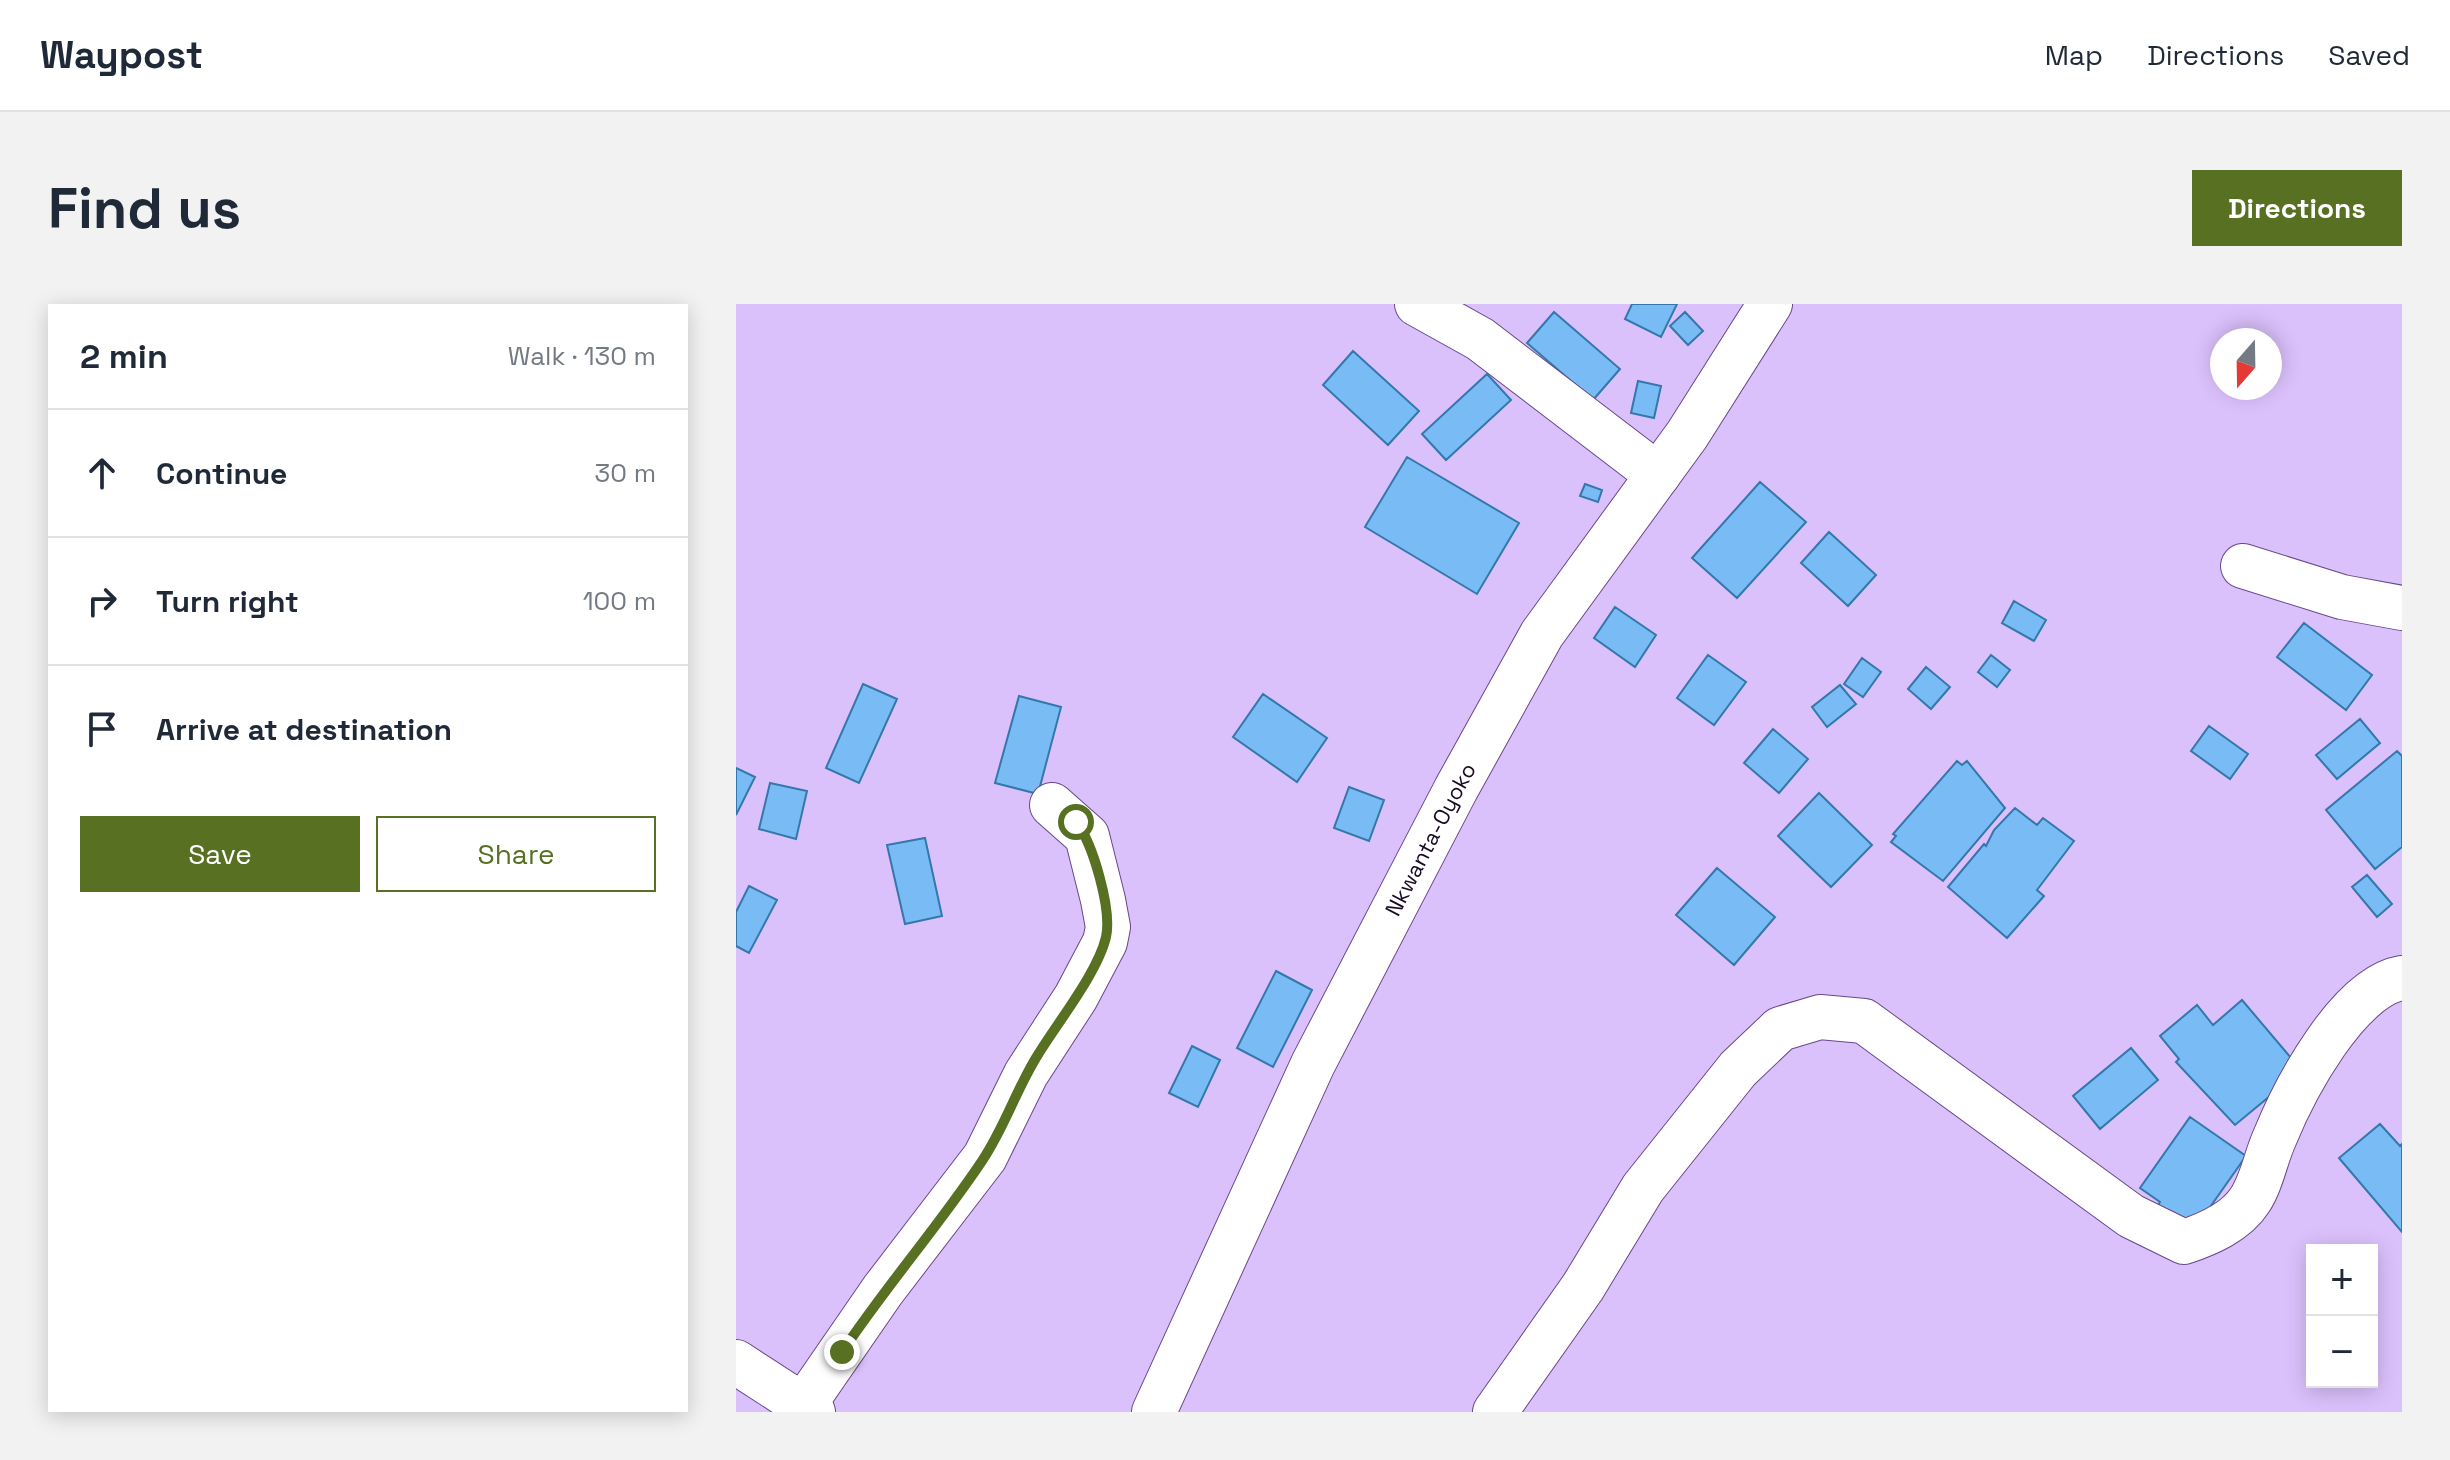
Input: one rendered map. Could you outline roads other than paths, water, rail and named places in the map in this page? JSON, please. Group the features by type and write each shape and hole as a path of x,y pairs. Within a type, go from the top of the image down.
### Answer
{"street":[{"path":"1417,304 1480,339 1658,475"},
{"name":"Nkwanta-Oyoko","path":"1154,1412 1307,1077 1456,789 1542,634 1658,475 1770,304"},
{"path":"2243,566 2342,597 2402,608"},
{"path":"736,1362 808,1409 883,1290 985,1157 1026,1074 1076,997 1105,942 1108,927 1087,836 1052,805"},
{"path":"1495,1412 1583,1287 1643,1188 1738,1069 1780,1029 1820,1017 1864,1021 2131,1216 2184,1242 2215,1232 2250,1200 2275,1135 2309,1068 2364,999 2391,980 2402,978"}]}
